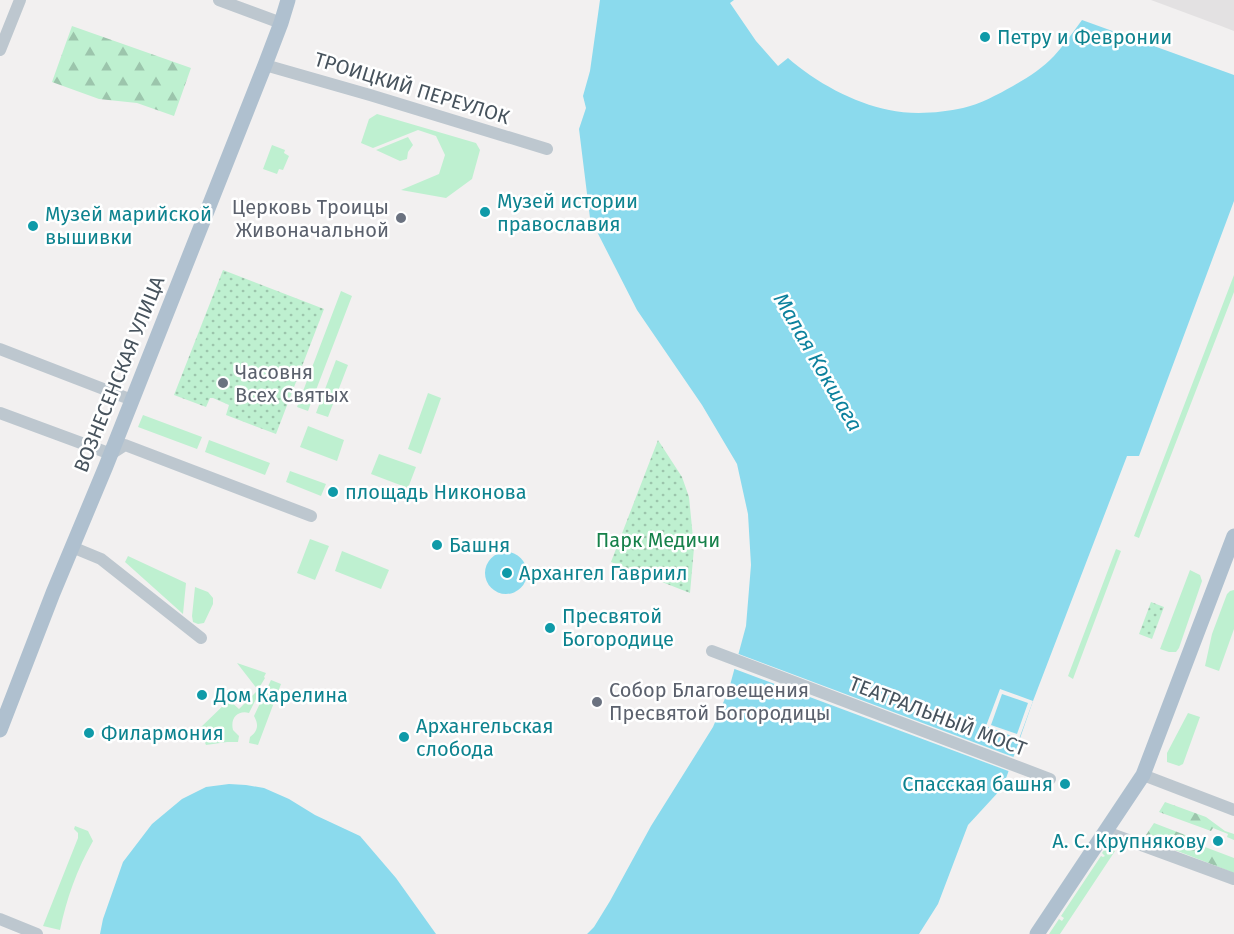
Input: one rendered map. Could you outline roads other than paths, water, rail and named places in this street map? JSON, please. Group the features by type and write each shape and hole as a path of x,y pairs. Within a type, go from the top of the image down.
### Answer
{"main road":[{"name":"ВОЗНЕСЕНСКАЯ УЛИЦА","path":"0,730 72,547 111,454 122,439 132,400 265,65 288,0"},
{"path":"1037,934 1143,775 1234,536"}],"street":[{"path":"0,50 20,0"},
{"path":"219,0 281,23"},
{"name":"ТРОИЦКИЙ ПЕРЕУЛОК","path":"265,65 547,149"},
{"path":"0,349 132,400"},
{"path":"0,413 111,454"},
{"path":"122,439 311,516"},
{"path":"72,547 101,559 201,638"},
{"name":"ТЕАТРАЛЬНЫЙ МОСТ","path":"712,651 1050,779"},
{"path":"1143,775 1234,810"},
{"path":"1106,832 1234,879"},
{"path":"0,919 37,934"}],"water":[{"name":"Малая Кокшага","path":"600,0 734,0 730,3 756,41 778,66 788,58 810,75 849,97 898,112 926,113 954,110 995,96 1045,65 1082,20 1234,75 1234,201 1139,456 1127,456 1033,701 1003,787 968,825 938,904 919,934 587,934 610,901 651,826 713,727 729,689 746,626 751,565 748,514 737,464 702,405 637,310 590,218 579,129 586,108 583,96 590,71"},
{"path":"506,552 521,558 527,573 521,588 506,594 491,588 485,573 491,558"},
{"path":"229,784 264,788 360,836 396,878 436,934 100,934 123,862 152,824 182,799 206,787"}],"place":[{"name":"Петру и Февронии","path":"985,37"},
{"name":"Музей истории православия","path":"485,212"},
{"name":"Церковь Троицы Живоначальной","path":"401,218"},
{"name":"Музей марийской вышивки","path":"33,226"},
{"name":"Часовня Всех Святых","path":"223,383"},
{"name":"площадь Никонова","path":"333,492"},
{"name":"Башня","path":"437,545"},
{"name":"Архангел Гавриил","path":"507,573"},
{"name":"Пресвятой Богородице","path":"550,628"},
{"name":"Дом Карелина","path":"202,695"},
{"name":"Собор Благовещения Пресвятой Богородицы","path":"597,702"},
{"name":"Филармония","path":"89,733"},
{"name":"Архангельская слобода","path":"404,737"},
{"name":"Спасская башня","path":"1065,784"},
{"name":"А. С. Крупнякову","path":"1218,841"}],"park label":[{"name":"Парк Медичи","path":"658,540"}]}
